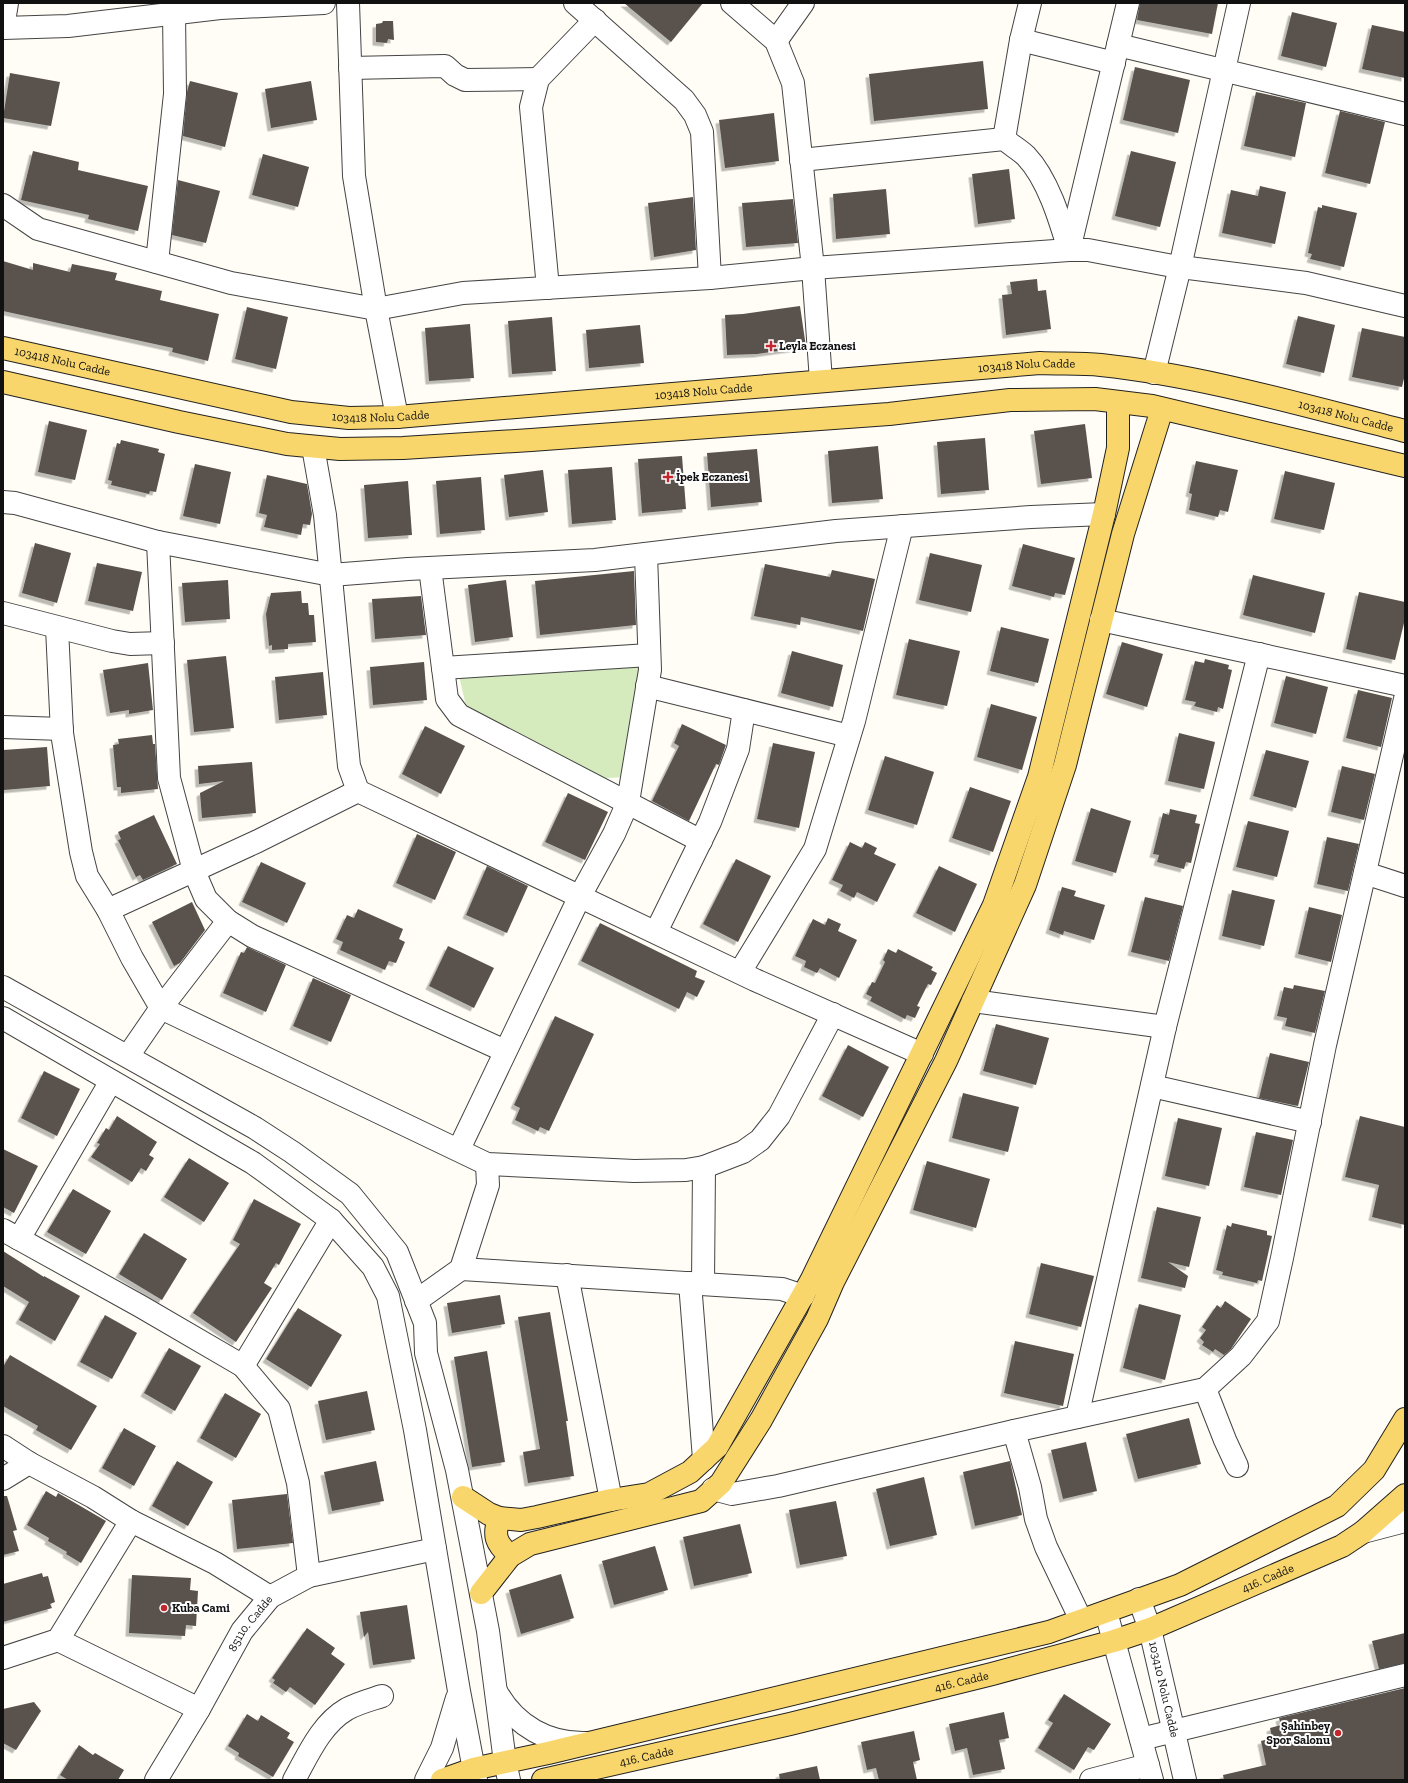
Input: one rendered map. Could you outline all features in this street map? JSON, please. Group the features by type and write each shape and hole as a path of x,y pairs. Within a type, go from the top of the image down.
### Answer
{"main road":[{"name":"103418 Nolu Cadde","path":"3,348 292,412 349,418 397,417 1040,363 1100,365 1224,386 1405,431"},
{"path":"3,382 179,422 287,444 340,450 403,448 889,414 1010,400 1095,399 1162,409 1405,466"},
{"path":"463,1497 489,1514 499,1518 521,1520 537,1517 612,1500 649,1494 690,1472 717,1447 803,1296 994,905 1039,777 1104,514 1118,448 1118,402"},
{"path":"481,1593 510,1556 530,1544 701,1501 721,1483 761,1420 817,1319 833,1282 946,1061 1026,885 1065,765 1123,534 1162,409"},
{"path":"442,1780 475,1774 507,1771 589,1743 1049,1632 1180,1585 1337,1506 1374,1470 1405,1419"},
{"name":"416. Cadde","path":"543,1780 797,1722 992,1674 1114,1641 1150,1629 1342,1546 1363,1532 1405,1495"},
{"path":"499,1518 496,1527 496,1538 501,1548 510,1556"}],"street":[{"path":"7,3 3,28 68,26 220,8 324,3"},
{"path":"348,3 354,176 376,309 397,417"},
{"path":"732,3 776,41 793,83 813,268 821,381"},
{"path":"776,41 803,3"},
{"path":"1004,139 1021,40 1030,3"},
{"path":"1070,250 1128,3"},
{"path":"1154,373 1180,267 1239,3"},
{"path":"548,288 531,107 538,79 591,11 684,100 694,115 702,132 710,278"},
{"path":"157,262 175,94 174,13"},
{"path":"1021,40 1224,69 1405,114"},
{"path":"350,68 445,66 455,75 465,80 538,79"},
{"path":"801,160 1004,139 1026,157 1045,184 1070,250"},
{"path":"3,205 38,229 231,283 376,309 463,293 710,278 813,268 1070,250 1088,250 1180,267 1306,283 1405,306"},
{"path":"313,447 325,515 349,766 358,791 740,972 922,1054"},
{"path":"3,502 15,503 158,542 331,575 430,568 595,560 836,531 1031,517 1104,514"},
{"path":"740,972 815,849 849,736 902,526"},
{"path":"158,542 169,778 194,871 206,899 228,920 252,936 505,1051"},
{"path":"459,1150 580,896 614,834 628,802 650,670 646,554"},
{"path":"430,568 447,699 459,715 701,841"},
{"path":"3,613 57,628 130,644 163,643"},
{"path":"1102,620 1405,686"},
{"path":"57,628 62,729 80,852 87,876 108,910 132,958 161,1008 487,1164 634,1171 686,1170 704,1167 743,1152 760,1140 779,1116 833,1014"},
{"path":"1077,1417 1165,1027 1259,654"},
{"path":"443,668 649,655"},
{"path":"647,686 849,736"},
{"path":"713,1490 732,1494 778,1486 1014,1431 1205,1389 1241,1356 1268,1321 1325,1045 1405,700"},
{"path":"656,932 701,841 738,749 744,710"},
{"path":"3,727 62,729"},
{"path":"108,910 258,841 358,791"},
{"path":"1365,873 1405,886"},
{"path":"128,1056 161,1008 228,920"},
{"path":"3,987 255,1128 292,1152 350,1194 397,1252 424,1323 426,1353 458,1470 488,1631 507,1771"},
{"path":"973,1001 1165,1027"},
{"path":"3,1018 253,1163 331,1220 373,1267 388,1296 415,1430 459,1691 475,1774"},
{"path":"111,1081 11,1235 140,1306 243,1366 279,1409 298,1483 309,1576"},
{"path":"1152,1086 1310,1122"},
{"path":"416,1301 461,1269 488,1185 487,1164"},
{"path":"704,1167 697,1283 704,1459"},
{"path":"243,1366 331,1220"},
{"path":"461,1269 782,1289 803,1296"},
{"path":"567,1275 612,1500"},
{"path":"1205,1389 1225,1440 1238,1466"},
{"path":"1014,1431 1030,1487 1036,1519 1046,1547 1081,1620"},
{"path":"3,1446 29,1463 131,1520 215,1563 270,1597"},
{"path":"3,1479 29,1463"},
{"path":"3,1658 58,1640 131,1520"},
{"name":"416. Cadde","path":"1363,1532 1405,1521"},
{"name":"85110. Cadde","path":"156,1780 242,1630 270,1597 309,1576 435,1549"},
{"name":"103410 Nolu Cadde","path":"1139,1600 1150,1629 1185,1780"},
{"path":"1091,1780 1150,1773 1106,1612"},
{"path":"58,1640 198,1709"},
{"path":"1141,1739 1405,1676"},
{"path":"496,1690 511,1713 533,1730 560,1741 589,1743"},
{"path":"426,1780 442,1748 453,1717 459,1691"},
{"path":"294,1780 328,1725 345,1710 382,1696"}],"green space":[{"path":"640,666 627,777 607,778 591,775 467,710 459,676"}],"building":[{"path":"624,3 703,3 671,42"},
{"path":"1140,3 1218,3 1212,34 1137,20"},
{"path":"1292,12 1337,23 1326,67 1281,56"},
{"path":"383,21 393,21 394,40 388,39 387,43 376,42 376,24 382,23"},
{"path":"1372,25 1405,32 1405,78 1362,69"},
{"path":"983,61 988,109 874,121 869,74"},
{"path":"1135,67 1190,80 1178,133 1123,120"},
{"path":"10,73 60,82 51,126 3,118"},
{"path":"190,81 238,93 225,147 183,136 187,92"},
{"path":"311,81 317,120 271,128 265,89"},
{"path":"1256,92 1306,103 1295,157 1244,146"},
{"path":"1340,111 1385,122 1370,184 1325,173"},
{"path":"774,113 779,161 725,168 719,120"},
{"path":"33,151 79,162 78,170 148,186 138,231 88,219 89,215 21,200"},
{"path":"1131,151 1176,162 1160,227 1115,216"},
{"path":"263,154 309,167 298,207 252,195"},
{"path":"1009,169 1015,219 978,224 972,174"},
{"path":"178,180 220,191 206,243 172,235"},
{"path":"1260,186 1286,192 1275,244 1222,233 1231,190 1258,196"},
{"path":"886,189 890,234 836,239 833,194"},
{"path":"693,197 696,250 654,257 648,203"},
{"path":"793,199 798,243 746,247 742,203"},
{"path":"1322,205 1357,213 1344,267 1310,259 1312,254 1308,253 1318,207 1322,208"},
{"path":"3,261 33,270 33,263 70,272 72,264 117,273 115,280 162,291 160,300 219,314 208,361 172,352 173,348 3,311"},
{"path":"1037,279 1038,291 1046,290 1051,329 1006,335 1002,295 1012,294 1010,282"},
{"path":"800,306 806,347 757,354 727,355 725,315"},
{"path":"247,307 288,317 276,369 235,359"},
{"path":"1298,316 1335,325 1324,373 1286,364"},
{"path":"552,317 556,371 512,374 508,321"},
{"path":"470,324 474,378 429,381 425,328"},
{"path":"640,325 644,363 589,368 586,330"},
{"path":"1362,328 1405,337 1405,374 1402,387 1352,377"},
{"path":"49,421 87,430 75,480 38,472"},
{"path":"1085,424 1092,478 1041,484 1034,431"},
{"path":"985,438 989,490 941,494 937,442"},
{"path":"121,440 159,449 158,452 165,454 156,492 150,491 149,494 111,485 112,481 108,480 117,443 120,444"},
{"path":"878,446 883,499 832,503 828,451"},
{"path":"757,449 762,502 711,507 707,453"},
{"path":"682,456 686,509 642,513 638,459"},
{"path":"1196,461 1238,470 1228,512 1220,510 1218,517 1189,510 1192,494 1189,493"},
{"path":"195,464 231,472 220,524 183,516"},
{"path":"612,467 616,520 572,524 568,470"},
{"path":"543,470 548,512 509,517 504,475"},
{"path":"1285,471 1335,483 1324,530 1274,519"},
{"path":"267,475 307,484 312,514 310,525 303,524 301,535 264,527 267,515 259,513"},
{"path":"481,477 485,530 440,534 436,481"},
{"path":"408,481 412,535 368,538 364,485"},
{"path":"35,543 71,553 57,603 22,593"},
{"path":"1023,544 1075,558 1065,595 1055,593 1054,597 1012,586"},
{"path":"930,553 982,565 971,612 919,600"},
{"path":"97,563 142,572 133,611 88,601"},
{"path":"765,564 830,577 832,570 875,579 863,631 801,617 800,625 754,616"},
{"path":"634,571 636,625 540,635 535,581"},
{"path":"1253,575 1325,593 1315,633 1243,615"},
{"path":"228,580 230,619 185,622 182,583"},
{"path":"506,580 513,637 475,642 468,585"},
{"path":"301,591 302,603 308,603 309,615 314,615 316,642 288,644 288,649 272,650 272,645 269,646 266,614 271,593"},
{"path":"1359,592 1405,602 1405,619 1395,660 1346,649"},
{"path":"421,596 426,635 375,639 372,599"},
{"path":"1001,627 1049,639 1038,683 990,671"},
{"path":"909,639 960,651 947,706 896,695"},
{"path":"1122,642 1163,654 1147,707 1106,694"},
{"path":"792,651 843,665 833,707 781,693"},
{"path":"226,656 234,728 194,732 187,660"},
{"path":"1205,659 1229,665 1228,669 1232,670 1223,709 1218,707 1217,712 1194,706 1196,702 1185,700 1195,661 1204,663"},
{"path":"424,662 427,700 373,705 370,667"},
{"path":"148,663 153,710 129,714 129,710 110,713 103,670"},
{"path":"323,672 327,715 279,720 275,677"},
{"path":"1286,676 1328,687 1316,734 1274,723"},
{"path":"1358,690 1392,698 1381,747 1346,738"},
{"path":"991,704 1037,717 1022,770 977,757"},
{"path":"682,724 726,745 719,765 716,764 689,821 652,801 679,746 674,743"},
{"path":"425,726 465,746 441,794 402,774"},
{"path":"1179,733 1215,742 1204,789 1168,781"},
{"path":"152,735 153,744 155,744 158,789 121,793 121,787 117,787 113,745 119,744 118,739"},
{"path":"773,743 815,752 799,828 757,819"},
{"path":"47,747 50,786 4,790 3,750"},
{"path":"1266,750 1309,761 1296,808 1253,796"},
{"path":"885,756 934,772 917,825 868,810"},
{"path":"252,762 256,813 202,818 200,793 224,781 199,784 198,766"},
{"path":"1342,766 1375,774 1364,820 1331,812"},
{"path":"970,787 1011,801 993,852 952,838"},
{"path":"568,793 608,812 585,860 545,842"},
{"path":"1091,808 1131,821 1116,873 1075,861"},
{"path":"1170,809 1197,815 1195,823 1200,824 1191,863 1186,862 1184,869 1157,862 1159,855 1153,854 1163,813 1169,815"},
{"path":"154,815 177,864 143,880 140,875 136,877 118,840 121,839 118,832"},
{"path":"1248,821 1289,831 1277,877 1236,867"},
{"path":"417,834 456,852 435,900 396,883"},
{"path":"1327,837 1359,844 1348,891 1317,884"},
{"path":"850,842 862,848 865,842 877,848 874,854 896,864 877,902 857,892 854,898 840,891 843,885 832,880"},
{"path":"736,859 771,876 738,942 703,924"},
{"path":"261,862 306,883 287,923 242,902"},
{"path":"487,866 528,886 507,933 466,915"},
{"path":"939,866 977,884 955,932 916,913"},
{"path":"1062,887 1076,891 1074,896 1105,905 1094,940 1064,931 1063,935 1049,930"},
{"path":"1232,890 1275,900 1264,946 1222,936"},
{"path":"1145,897 1183,906 1169,961 1131,952"},
{"path":"192,902 205,930 180,963 174,966 152,922"},
{"path":"1309,907 1342,915 1331,962 1298,954"},
{"path":"358,909 403,929 399,939 405,942 396,963 389,961 385,970 340,950 343,942 336,939 347,915 354,918"},
{"path":"828,918 841,924 838,931 857,940 839,978 820,968 817,973 804,967 806,961 795,956 813,919 825,925"},
{"path":"600,923 697,971 695,977 705,981 697,997 687,992 679,1009 581,961"},
{"path":"448,946 494,968 474,1008 429,986"},
{"path":"247,947 286,965 266,1012 223,993 241,952 244,953"},
{"path":"888,949 896,953 898,949 933,967 931,970 937,973 931,985 928,984 917,1006 920,1007 915,1018 907,1015 905,1019 870,1001 872,997 866,994 872,982 875,983 885,962 883,960"},
{"path":"313,978 351,995 331,1042 293,1026"},
{"path":"1294,985 1325,991 1315,1033 1285,1026 1287,1018 1277,1016 1284,987 1293,989"},
{"path":"555,1016 594,1034 549,1131 540,1127 538,1131 515,1120 520,1108 514,1105"},
{"path":"996,1024 1049,1038 1036,1085 983,1071"},
{"path":"848,1045 889,1067 863,1117 822,1096"},
{"path":"1270,1053 1309,1062 1298,1106 1259,1098"},
{"path":"44,1071 80,1089 57,1136 21,1118"},
{"path":"963,1093 1019,1107 1008,1152 952,1138"},
{"path":"117,1116 157,1142 149,1155 154,1158 146,1171 141,1168 132,1182 91,1157 100,1144 97,1143 106,1128 109,1130"},
{"path":"1360,1116 1405,1127 1405,1225 1372,1217 1379,1185 1345,1177"},
{"path":"1178,1118 1222,1128 1209,1186 1165,1176"},
{"path":"1256,1132 1293,1140 1281,1195 1244,1187"},
{"path":"3,1149 38,1166 14,1213 3,1207"},
{"path":"189,1158 229,1183 204,1222 164,1197"},
{"path":"927,1161 990,1179 976,1228 913,1210"},
{"path":"73,1189 111,1211 86,1254 47,1232"},
{"path":"254,1199 301,1224 279,1265 276,1263 264,1283 272,1288 236,1342 193,1313 240,1244 233,1240"},
{"path":"1157,1207 1201,1217 1189,1267 1168,1262 1188,1276 1185,1288 1141,1278"},
{"path":"1232,1223 1267,1231 1267,1235 1272,1236 1262,1281 1258,1280 1257,1283 1222,1275 1223,1272 1216,1270 1227,1225 1231,1227"},
{"path":"144,1233 187,1259 162,1300 119,1274"},
{"path":"3,1251 44,1277 80,1296 55,1341 19,1320 29,1302 3,1286"},
{"path":"1041,1263 1094,1276 1081,1327 1029,1314"},
{"path":"500,1295 505,1324 452,1333 447,1303"},
{"path":"1225,1301 1251,1319 1231,1349 1224,1355 1215,1349 1213,1352 1202,1345 1204,1342 1200,1338 1206,1330 1202,1327 1217,1305 1221,1308"},
{"path":"1139,1304 1181,1315 1165,1380 1123,1368"},
{"path":"298,1308 342,1335 311,1387 266,1359"},
{"path":"550,1312 568,1421 566,1421 574,1476 528,1483 523,1452 540,1449 518,1317"},
{"path":"105,1315 137,1333 112,1379 80,1362"},
{"path":"1015,1341 1074,1354 1063,1406 1004,1393"},
{"path":"169,1348 201,1366 175,1411 144,1393"},
{"path":"487,1351 505,1462 472,1467 454,1357"},
{"path":"10,1355 97,1406 71,1450 36,1430 38,1426 3,1406 3,1367"},
{"path":"367,1391 375,1430 326,1440 318,1401"},
{"path":"225,1393 261,1414 236,1458 200,1438"},
{"path":"1189,1418 1201,1464 1138,1479 1126,1434"},
{"path":"124,1428 156,1446 134,1486 102,1468"},
{"path":"1086,1442 1097,1491 1063,1499 1051,1450"},
{"path":"177,1461 213,1482 188,1526 152,1506"},
{"path":"376,1461 384,1501 332,1511 324,1472"},
{"path":"1010,1461 1022,1515 975,1526 963,1472"},
{"path":"924,1477 937,1535 890,1546 876,1489"},
{"path":"46,1491 56,1497 58,1493 106,1521 81,1563 66,1554 67,1552 48,1541 49,1538 27,1525"},
{"path":"287,1494 293,1543 237,1549 232,1500"},
{"path":"3,1496 7,1496 17,1530 13,1531 19,1551 3,1555"},
{"path":"836,1501 847,1556 800,1565 789,1510"},
{"path":"740,1524 752,1573 694,1586 683,1537"},
{"path":"655,1546 668,1590 614,1605 602,1561"},
{"path":"42,1573 43,1577 48,1576 55,1602 50,1604 52,1608 3,1622 3,1584"},
{"path":"561,1574 574,1618 521,1634 509,1590"},
{"name":"Kuba Cami","path":"132,1575 191,1578 190,1590 198,1591 196,1626 186,1625 185,1636 129,1633"},
{"path":"407,1605 415,1659 373,1665 368,1632 364,1637 360,1612"},
{"path":"307,1628 335,1648 331,1654 345,1664 315,1705 290,1687 286,1692 273,1683 275,1680 272,1678"},
{"path":"1405,1633 1405,1663 1379,1669 1372,1641"},
{"name":"Şahinbey Spor Salonu","path":"1405,1688 1405,1780 1224,1780 1223,1775 1266,1765 1261,1741 1272,1738 1270,1728 1281,1725 1279,1718"},
{"path":"1064,1694 1111,1724 1094,1750 1088,1747 1074,1770 1038,1748 1053,1723 1048,1720"},
{"path":"34,1702 41,1711 16,1750 3,1743 3,1709"},
{"path":"1004,1712 1009,1738 999,1740 1005,1769 973,1775 967,1748 955,1751 949,1724"},
{"path":"247,1714 258,1721 261,1715 290,1733 287,1738 294,1742 273,1777 238,1756 239,1753 228,1746"},
{"path":"914,1731 920,1760 913,1762 917,1780 879,1780 876,1768 867,1770 861,1742"},
{"path":"79,1745 93,1755 95,1753 124,1770 118,1780 68,1780 60,1775"},
{"path":"817,1766 820,1780 780,1780 779,1774"}],"place":[{"name":"Leyla Eczanesi","path":"771,346"},
{"name":"İpek Eczanesi","path":"668,477"},
{"name":"Kuba Cami","path":"164,1608"},
{"name":"Şahinbey Spor Salonu","path":"1338,1733"}]}
